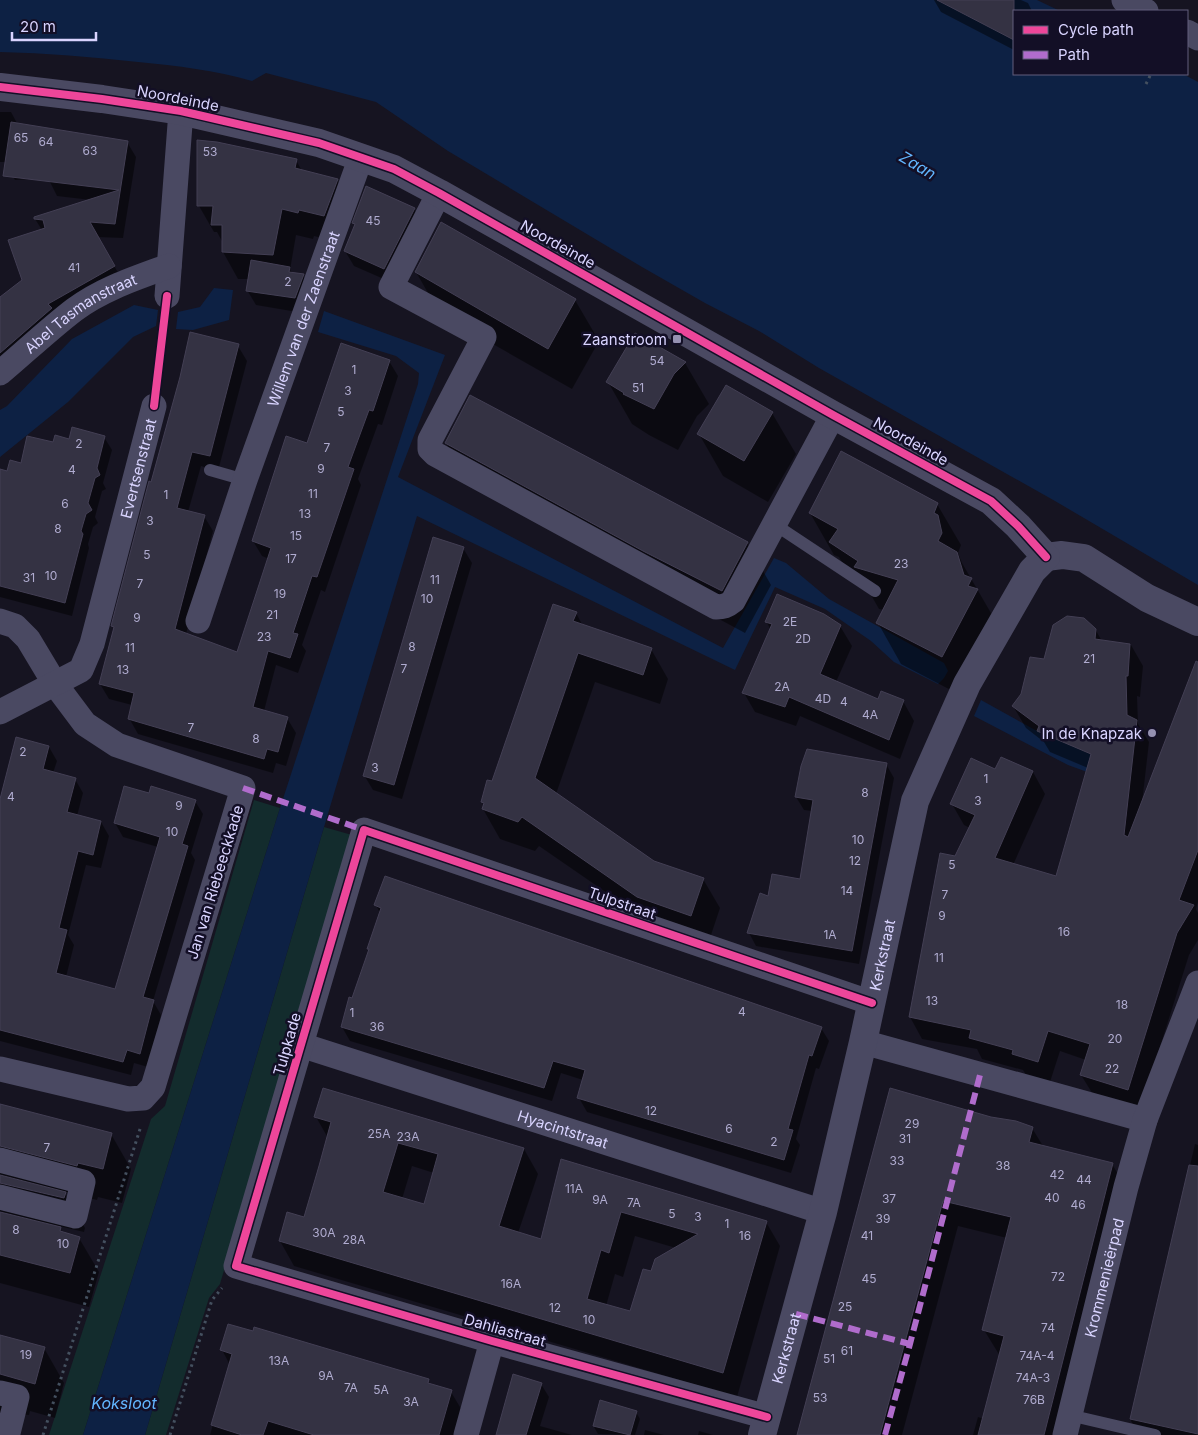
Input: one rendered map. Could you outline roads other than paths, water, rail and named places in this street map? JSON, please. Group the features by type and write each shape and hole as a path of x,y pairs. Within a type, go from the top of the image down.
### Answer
{"street":[{"path":"1124,0 1144,10"},
{"name":"Noordeinde","path":"0,87 181,111 319,142 394,169 833,415 991,501 1018,526 1046,558"},
{"path":"167,296 181,111"},
{"name":"Willem van der Zaenstraat","path":"198,621 245,480 361,157"},
{"path":"439,193 391,287 484,337 430,440 430,449 444,459 716,607 728,605 732,601 833,415"},
{"name":"Abel Tasmanstraat","path":"0,373 75,310 116,287 169,266"},
{"name":"Evertsenstraat","path":"0,712 80,670 92,644 154,406"},
{"path":"1046,558 1062,555 1084,558 1147,598 1198,622"},
{"name":"Kerkstraat","path":"765,1426 823,1212 872,1003 915,801 967,684 1032,571 1046,558"},
{"path":"0,621 15,626 28,639 55,684"},
{"name":"Jan van Riebeeckkade","path":"0,1069 128,1100 143,1098 153,1087 243,788 117,745 85,724 55,684"},
{"name":"Tulpstraat","path":"364,830 872,1003"},
{"name":"Tulpkade","path":"236,1266 364,830"},
{"name":"Krommenieërpad","path":"1068,1425 1126,1187 1145,1120 1198,983"},
{"path":"863,1042 1145,1120"},
{"name":"Hyacintstraat","path":"302,1045 823,1212"},
{"path":"0,1160 84,1182 75,1216 0,1197"},
{"name":"Dahliastraat","path":"236,1266 492,1341 765,1426"},
{"path":"466,1435 492,1341"},
{"path":"0,1393 17,1397 8,1432 0,1430"}],"lane":[{"path":"210,470 245,480"},
{"path":"769,533 875,591"},
{"path":"1068,1425 1155,1435"}],"water":[{"name":"Zaan","path":"0,0 1037,0 1058,10 1013,10 1013,75 1185,75 1198,82 1198,585 1055,501 819,368 759,331 642,267 448,151 376,102 266,73 252,81 210,71 167,65 104,58 0,52"},
{"path":"214,288 233,290 229,320 193,330 176,329 178,312 200,307"},
{"path":"134,305 158,310 156,326 133,337 68,402 0,457 0,410 7,406 72,339"},
{"name":"Koksloot","path":"324,311 445,355 398,477 723,648 774,558 786,563 829,599 944,663 948,671 938,684 894,662 871,641 825,609 775,587 735,670 417,516 145,1435 83,1435 280,808 418,384 419,373 396,356 318,332"},
{"path":"981,700 1037,731 1118,766 1112,781 1068,765 974,716"}],"place":[{"name":"Zaanstroom","path":"677,339"},
{"name":"In de Knapzak","path":"1152,733"}]}
